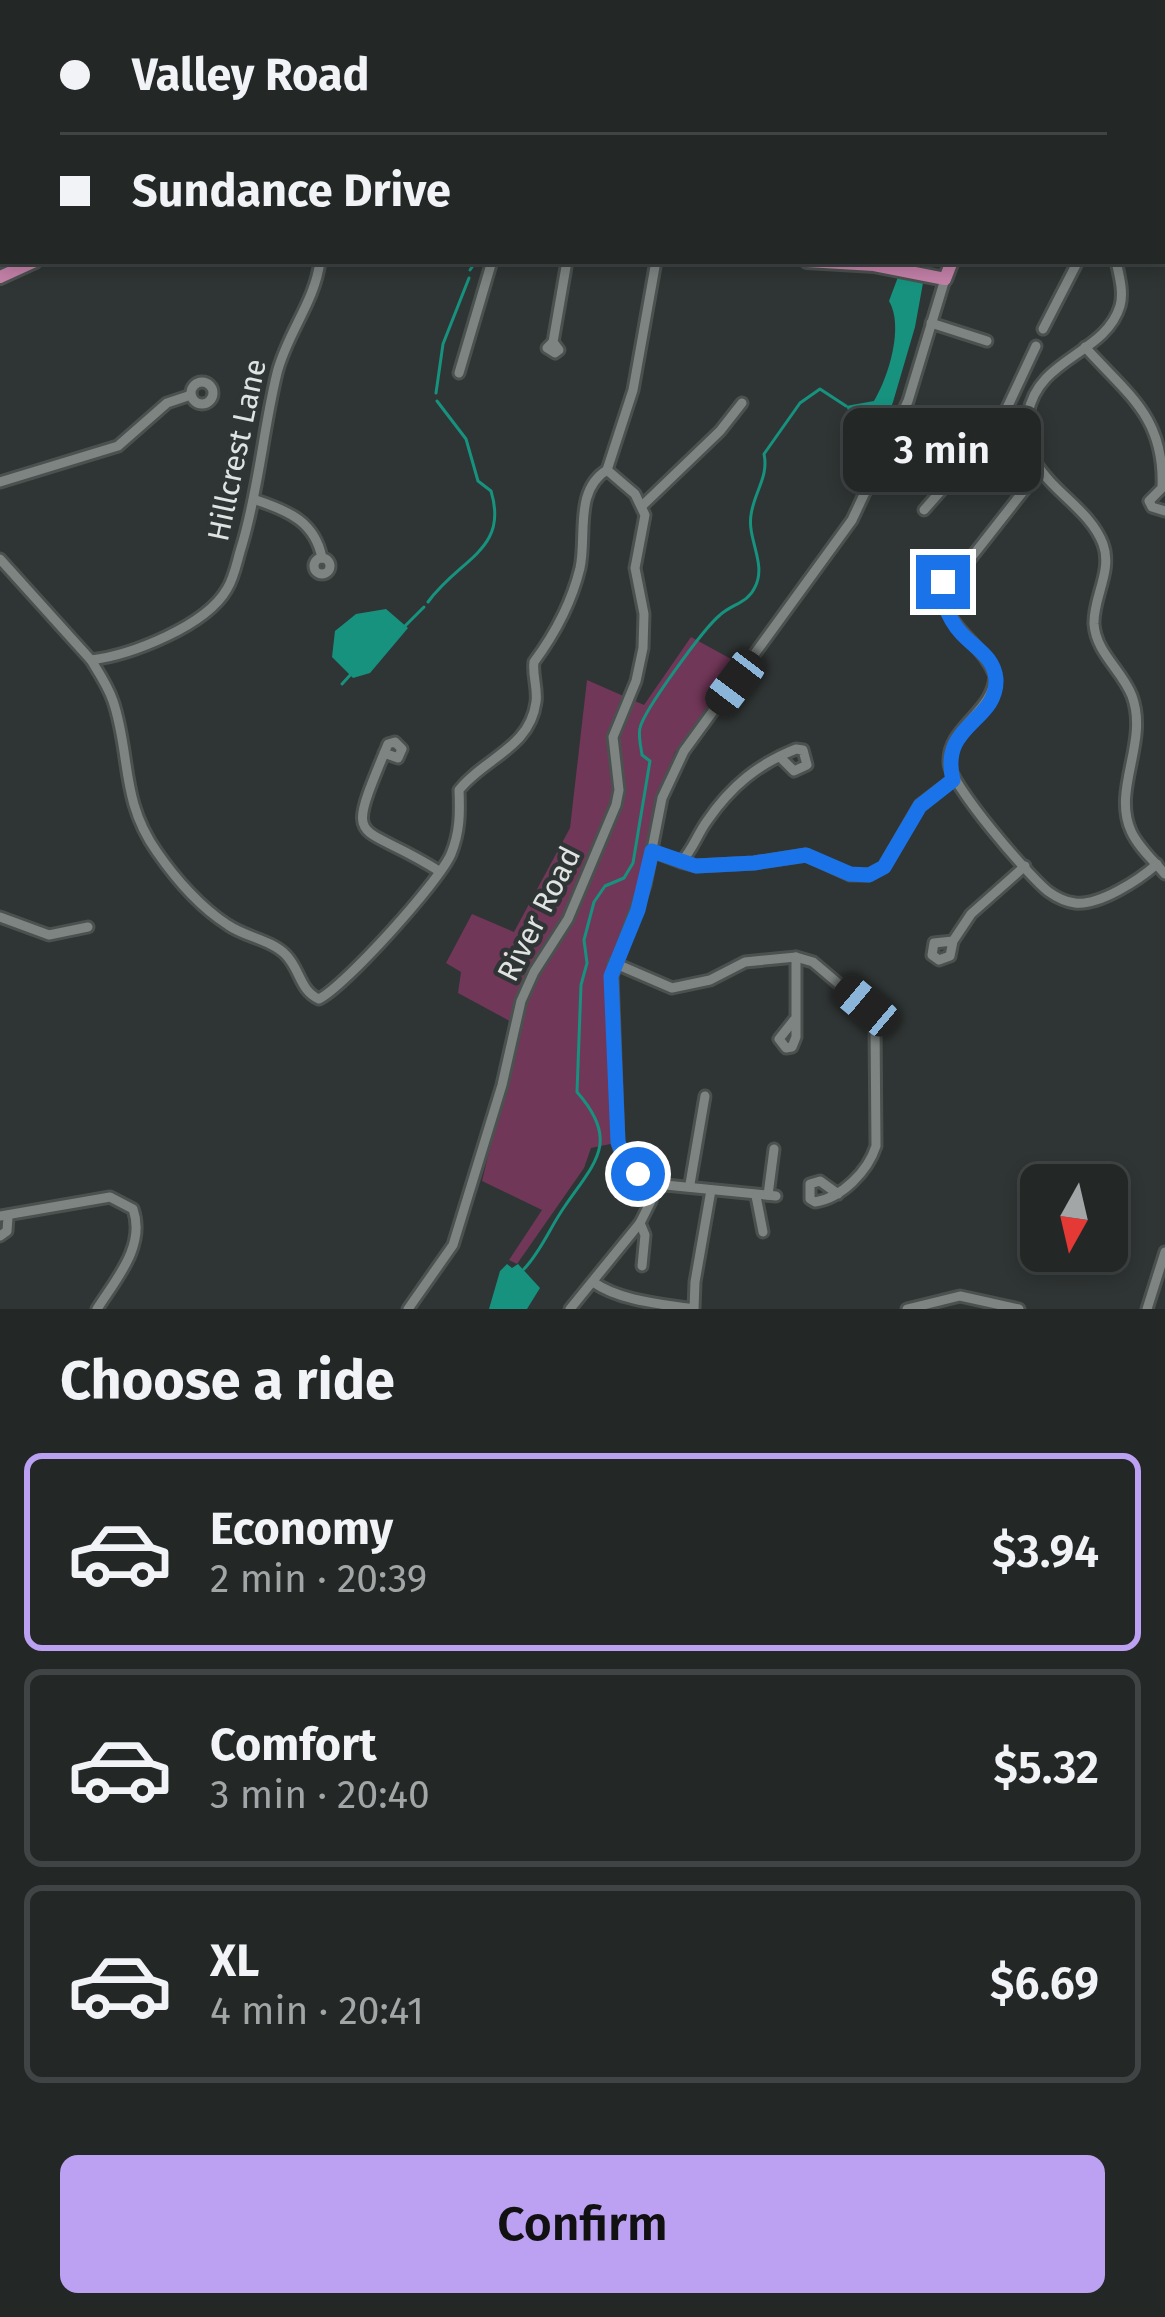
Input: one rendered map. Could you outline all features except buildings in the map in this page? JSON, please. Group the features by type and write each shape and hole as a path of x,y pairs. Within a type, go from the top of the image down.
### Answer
{"main road":[{"path":"0,277 28,264"},
{"path":"879,264 945,279 951,264"}],"street":[{"name":"Hillcrest Lane","path":"91,660 110,660 158,640 218,602 230,585 256,500 280,360 310,299 319,264"},
{"path":"459,373 491,264"},
{"path":"554,342 567,264"},
{"path":"0,559 101,676 115,706 126,781 156,851 228,926 286,955 312,997 322,998 439,871 458,833 459,790 513,747 535,709 534,662 551,639 577,577 586,500 594,482 607,470 633,389 655,264"},
{"path":"1043,329 1076,264"},
{"path":"1116,264 1120,307 1106,329 1040,382 1026,430 1040,470 1102,540 1106,559 1094,617 1097,640 1132,696 1138,722 1126,818 1134,838 1165,874"},
{"path":"570,1309 640,1222 651,1201 618,1142 612,993 614,963 638,910 662,798 684,751 852,520 908,401 945,279"},
{"path":"932,323 987,341"},
{"path":"924,511 999,425 1036,346"},
{"path":"1084,347 1154,424 1163,490 1149,501 1165,511"},
{"path":"1021,376 1040,382"},
{"path":"0,482 118,446 167,403 191,395"},
{"path":"607,470 643,505 720,431 742,403"},
{"path":"956,577 1040,470"},
{"path":"256,500 298,517 314,532 322,558"},
{"name":"River Road","path":"408,1309 447,1256 462,1223 521,1001 533,972 568,919 616,805 619,790 613,737 643,648 644,614 635,568 643,505"},
{"path":"943,601 957,628 986,654 996,680 986,705 952,747 948,764 953,780 1050,892 1081,904 1157,864"},
{"path":"101,676 110,660"},
{"path":"384,753 360,812 360,824 370,836 439,871"},
{"path":"681,862 746,776 757,765 781,758"},
{"path":"652,851 696,866 806,855 850,874 869,875 884,867 920,806 953,780"},
{"path":"953,941 971,914 1024,866"},
{"path":"0,917 49,935 88,927"},
{"path":"614,963 672,988 710,980 746,962 796,957 813,962 866,1006 875,1025 876,1146 872,1158 838,1194"},
{"path":"794,1020 796,957"},
{"path":"690,1184 705,1096"},
{"path":"763,1232 774,1149"},
{"path":"645,1183 690,1184 767,1196"},
{"path":"592,1282 654,1303 694,1309 711,1190"},
{"path":"0,1236 7,1232 4,1217 110,1197 133,1210 139,1226 128,1261 97,1309"},
{"path":"640,1222 646,1235 642,1266"},
{"path":"1147,1309 1165,1252"},
{"path":"907,1309 960,1296 1019,1309"}],"shaded area":[{"path":"903,264 926,264 915,327 889,413 869,428 846,406 874,401 885,378 895,337 889,301"},
{"path":"386,609 408,628 370,673 353,678 332,657 335,631 356,614"},
{"path":"691,637 742,665 675,752 658,793 647,856 628,921 609,962 615,1143 591,1148 584,1168 517,1264 509,1260 542,1210 482,1181 519,1026 458,993 461,972 446,963 472,914 514,932 570,828 587,680 644,705"},
{"path":"507,1264 512,1268 518,1264 540,1288 527,1309 489,1309 500,1271"}],"waterway":[{"path":"470,270 474,264"},
{"path":"436,393 443,344 469,278"},
{"path":"524,1269 599,1150 598,1124 577,1092 581,985 587,963 584,940 594,902 605,886 624,878 633,863 650,761 642,755 640,728 701,636 755,587 759,569 751,515 764,454 800,403 820,389 846,406"},
{"path":"428,602 487,540 495,511 491,491 478,481 466,439 437,401"},
{"path":"405,626 424,607"},
{"path":"342,684 353,672"}],"route":[{"path":"638,1174 621,1154 618,1142 611,976 638,910 652,851 696,866 806,855 850,874 869,875 884,867 920,806 953,780 948,764 952,747 994,688 995,676 986,654 957,628 946,608 943,601 949,591 943,582"}]}
